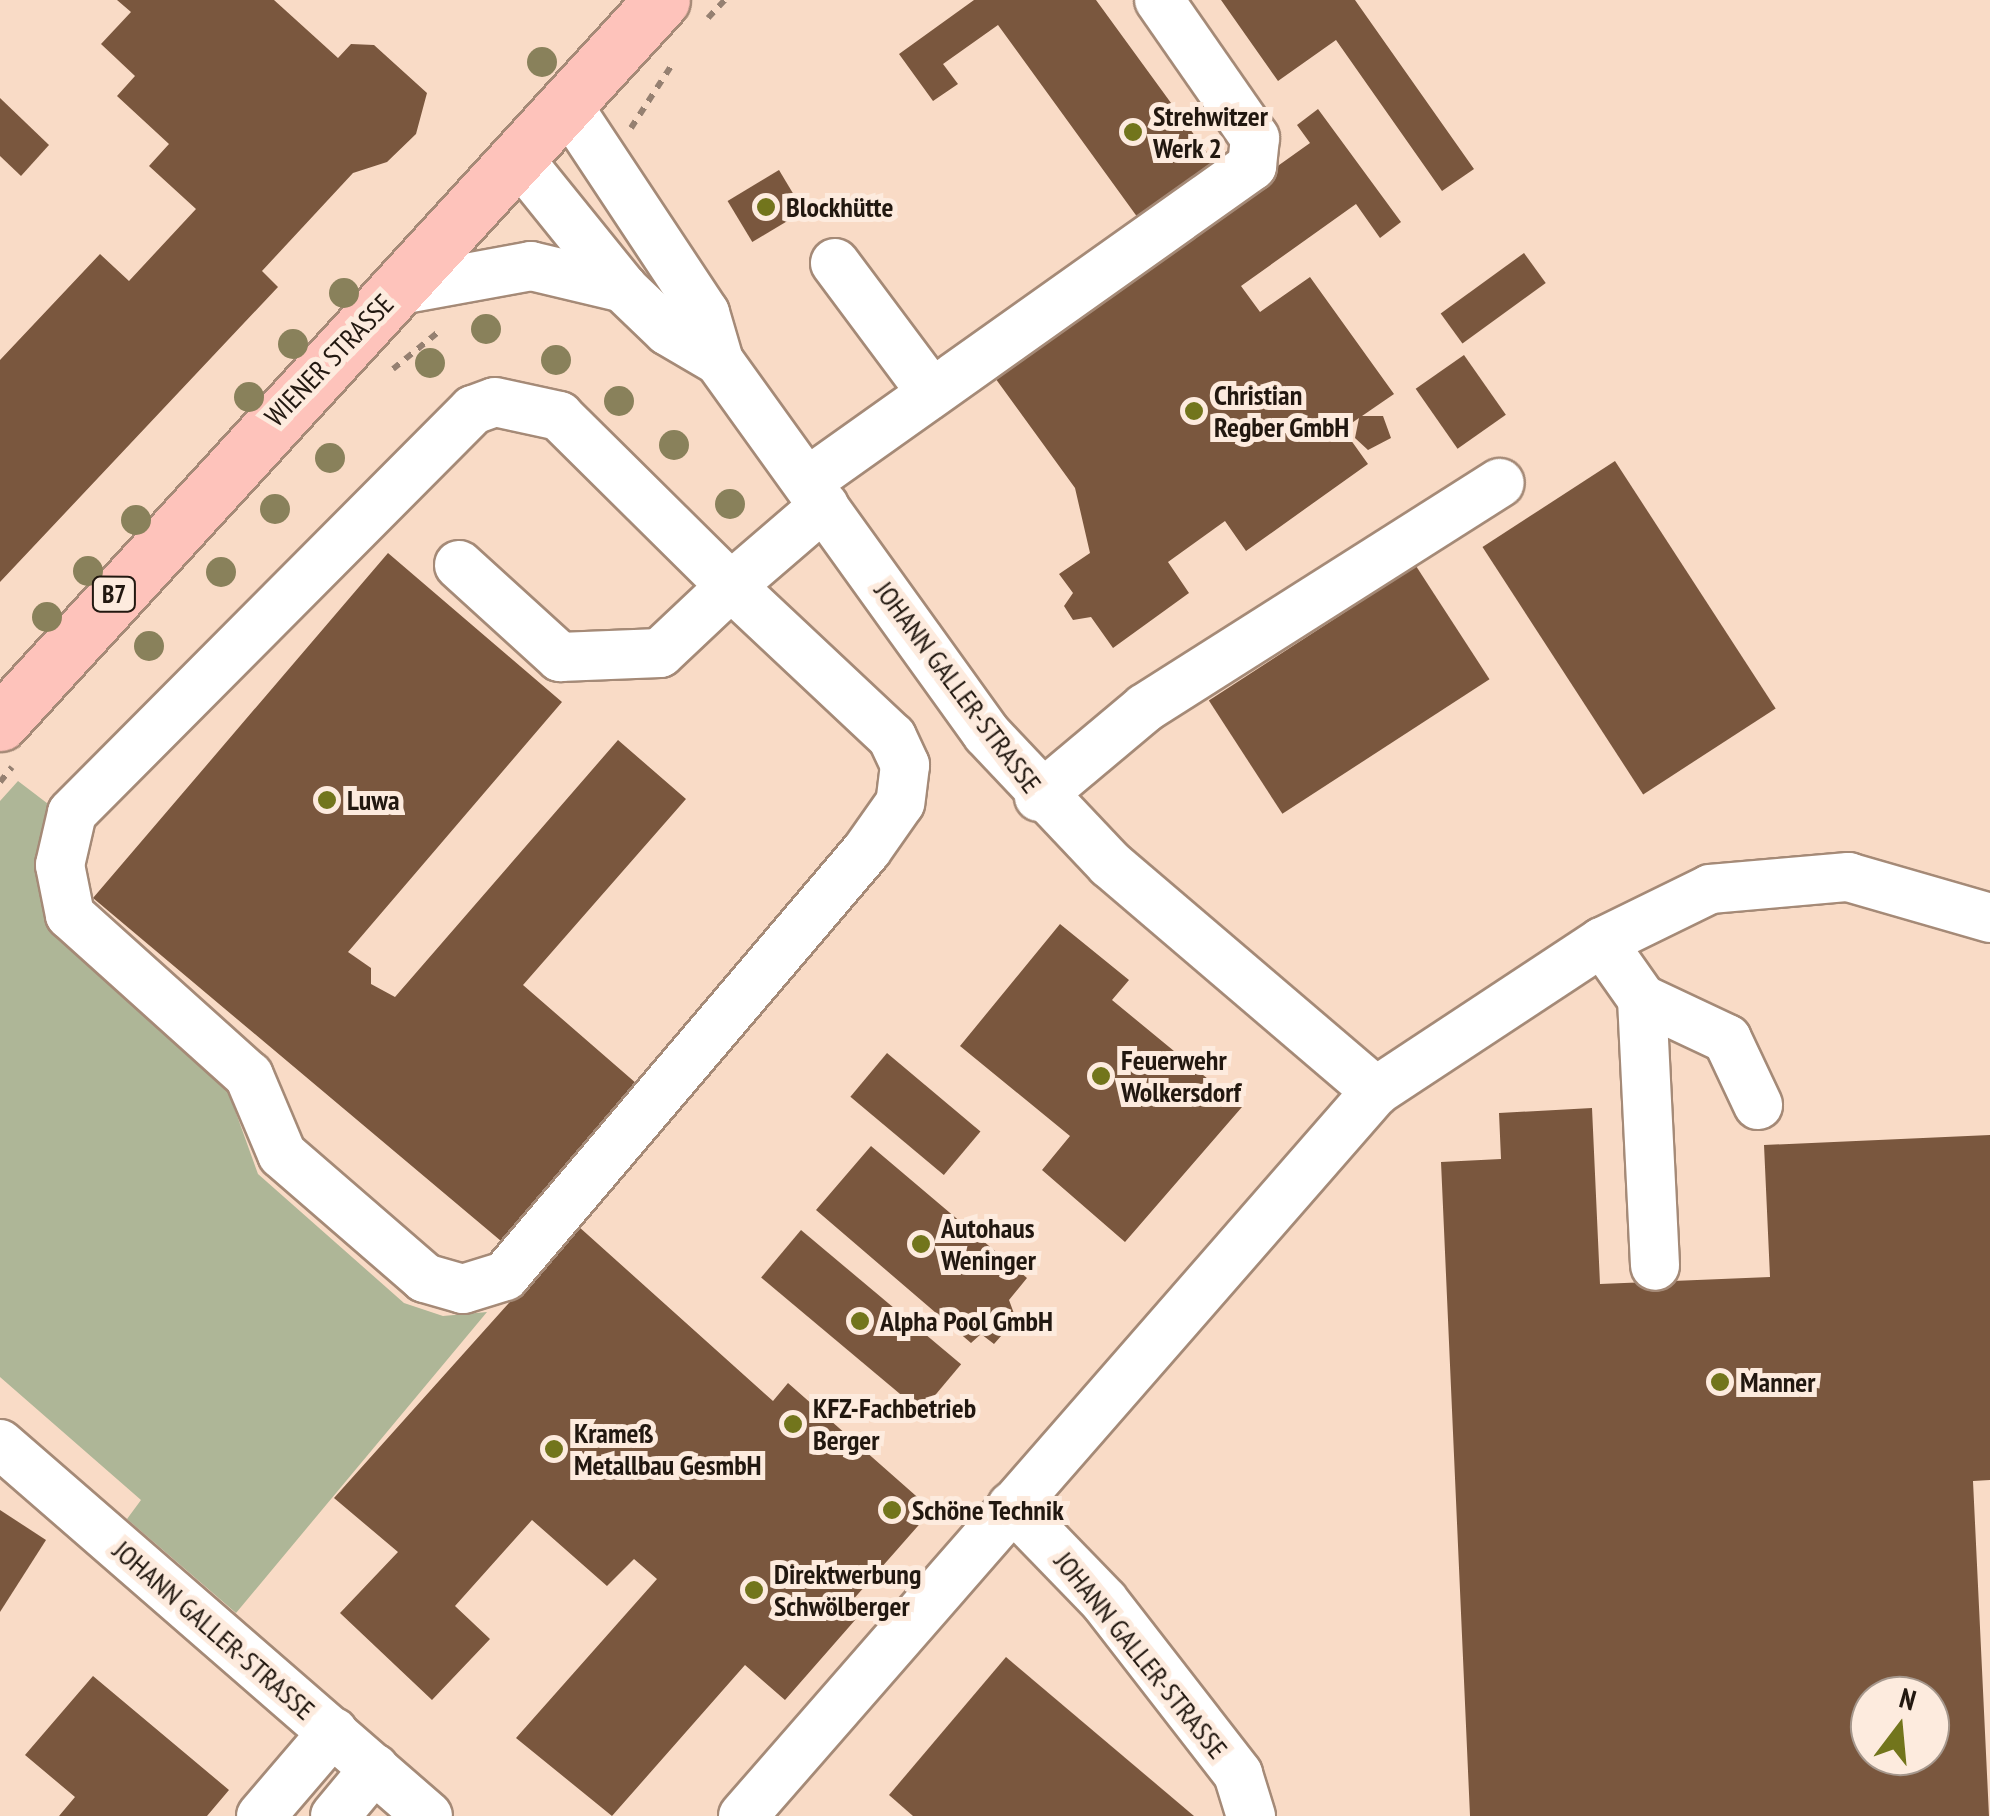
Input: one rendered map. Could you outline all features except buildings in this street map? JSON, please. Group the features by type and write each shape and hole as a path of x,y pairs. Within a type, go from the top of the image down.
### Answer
{"main road":[{"name":"WIENER STRASSE","path":"0,722 662,0"}],"street":[{"path":"459,565 560,657 660,653 732,586 816,494 932,392 1252,166 1255,138 1159,0"},
{"name":"JOHANN GALLER-STRASSE","path":"566,103 705,313 719,361 1039,797 1376,1091"},
{"name":"JOHANN GALLER-STRASSE","path":"518,159 623,288 668,331 719,361"},
{"path":"835,262 932,392"},
{"path":"395,291 531,266 623,288"},
{"path":"484,406 559,416 732,586 892,737 906,764 900,803 505,1276 446,1288 282,1154 250,1076 70,914 60,865 72,813 484,406"},
{"path":"1039,797 1145,708 1500,483"},
{"path":"744,1816 1376,1091 1602,942 1710,889 1808,874 1903,887 1990,918"},
{"path":"1602,942 1642,999 1727,1039 1758,1105"},
{"path":"1642,999 1655,1266"},
{"name":"JOHANN GALLER-STRASSE","path":"0,1444 428,1816"},
{"name":"JOHANN GALLER-STRASSE","path":"1012,1506 1104,1601 1238,1774 1251,1816"},
{"path":"261,1816 333,1732"},
{"path":"335,1816 375,1768"}],"green space":[{"path":"18,781 56,810 45,824 38,883 54,931 226,1085 258,1174 404,1303 443,1316 487,1312 236,1613 127,1519 141,1500 0,1377 0,801"}],"place":[{"name":"Strehwitzer Werk 2","path":"1133,132"},
{"name":"Blockhütte","path":"766,207"},
{"name":"Christian Regber GmbH","path":"1194,411"},
{"name":"Luwa","path":"327,800"},
{"name":"Feuerwehr Wolkersdorf","path":"1101,1076"},
{"name":"Autohaus Weninger","path":"921,1244"},
{"name":"Alpha Pool GmbH","path":"860,1321"},
{"name":"Manner","path":"1720,1382"},
{"name":"KFZ-Fachbetrieb Berger","path":"793,1424"},
{"name":"Krameß Metallbau GesmbH","path":"554,1449"},
{"name":"Schöne Technik","path":"892,1510"},
{"name":"Direktwerbung Schwölberger","path":"754,1590"}]}
